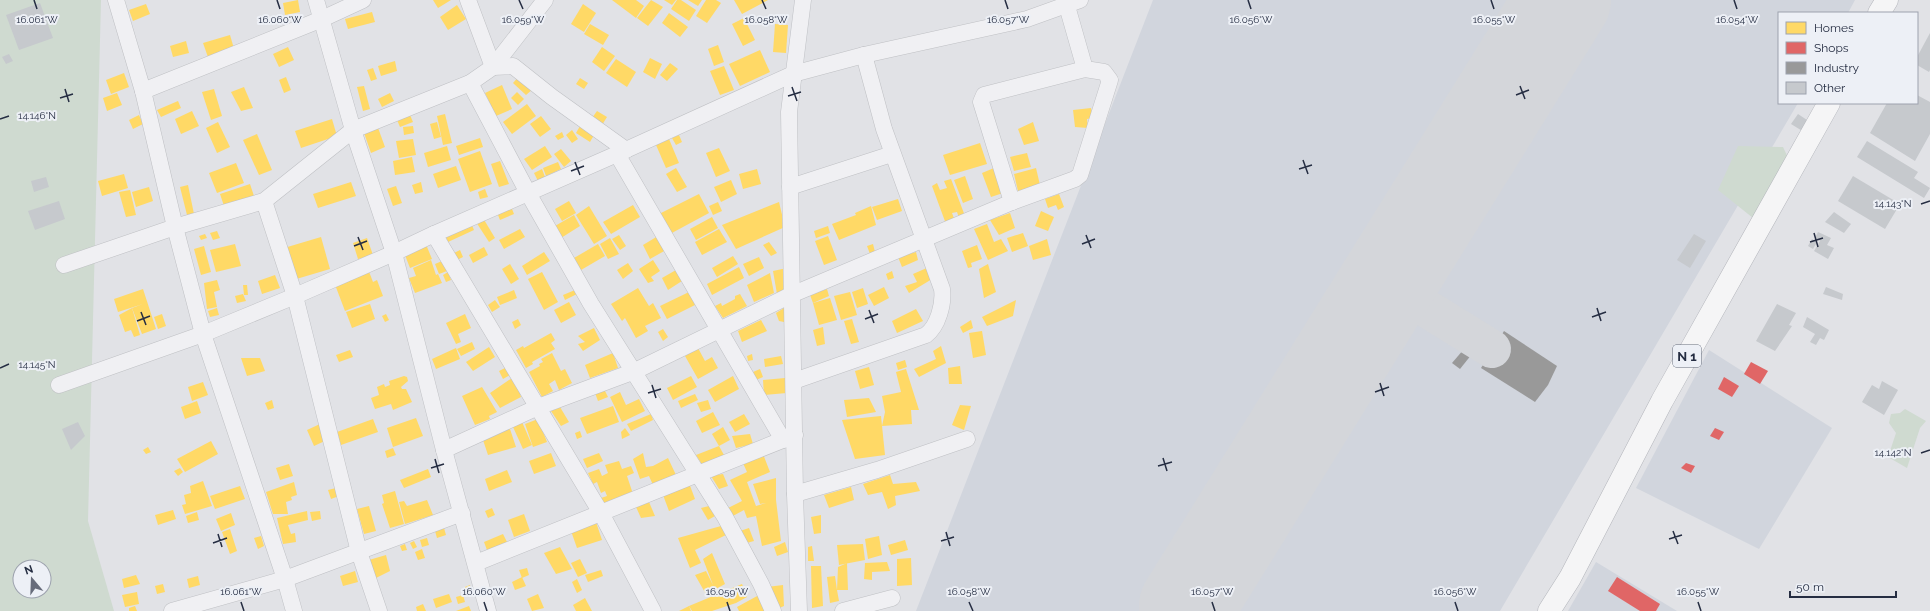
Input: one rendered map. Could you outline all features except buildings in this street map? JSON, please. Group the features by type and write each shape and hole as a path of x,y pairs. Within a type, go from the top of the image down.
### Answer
{"highway":[{"path":"1880,12 1887,0"},
{"name":"N 1","path":"1549,611 1570,578 1662,401 1828,104"}],"street":[{"path":"116,0 143,91 175,227 203,334 285,579 294,611"},
{"path":"316,0 353,130 394,253 444,450 488,611"},
{"path":"143,91 322,20 363,0"},
{"path":"468,0 493,67"},
{"path":"64,265 175,227 264,201 353,130 470,83 493,67 545,0"},
{"path":"799,611 795,494 789,437 794,381 791,295 789,112 803,0"},
{"path":"59,385 203,334 295,296 622,152 793,74 864,55 1000,26 1074,3 1085,69"},
{"path":"794,381 920,338 932,331 943,297 942,289 892,154 864,55"},
{"path":"493,67 513,66 622,152 719,328 789,437"},
{"path":"444,450 538,407 635,371 719,328 791,295 923,241 1012,202 1067,183 1080,174 1110,80 1104,72 1085,69 984,95 981,102 1012,202"},
{"path":"470,83 528,193 591,304 635,371 725,517 761,584 773,611"},
{"path":"790,187 892,154"},
{"path":"264,201 295,296 360,552 379,611"},
{"path":"434,234 601,513 653,611"},
{"path":"476,563 789,437"},
{"path":"795,494 869,472 968,439"},
{"path":"172,611 285,579 462,513"},
{"path":"843,611 892,598"}],"shaded area":[{"path":"0,0 101,0 88,521 114,611 0,611"},
{"path":"1153,0 1855,0 1849,12 1778,12 1778,104 1797,104 1500,611 916,611"},
{"path":"1738,146 1783,147 1791,164 1753,218 1718,190"},
{"path":"1709,350 1832,428 1759,549 1636,488"},
{"path":"1905,409 1926,421 1920,428 1907,468 1888,457 1896,433 1889,423 1891,414 1900,413"},
{"path":"1596,562 1677,611 1568,611"}],"taxiway":[{"path":"1387,284 1492,349"}],"runway":[{"path":"1187,606 1563,0"}]}
